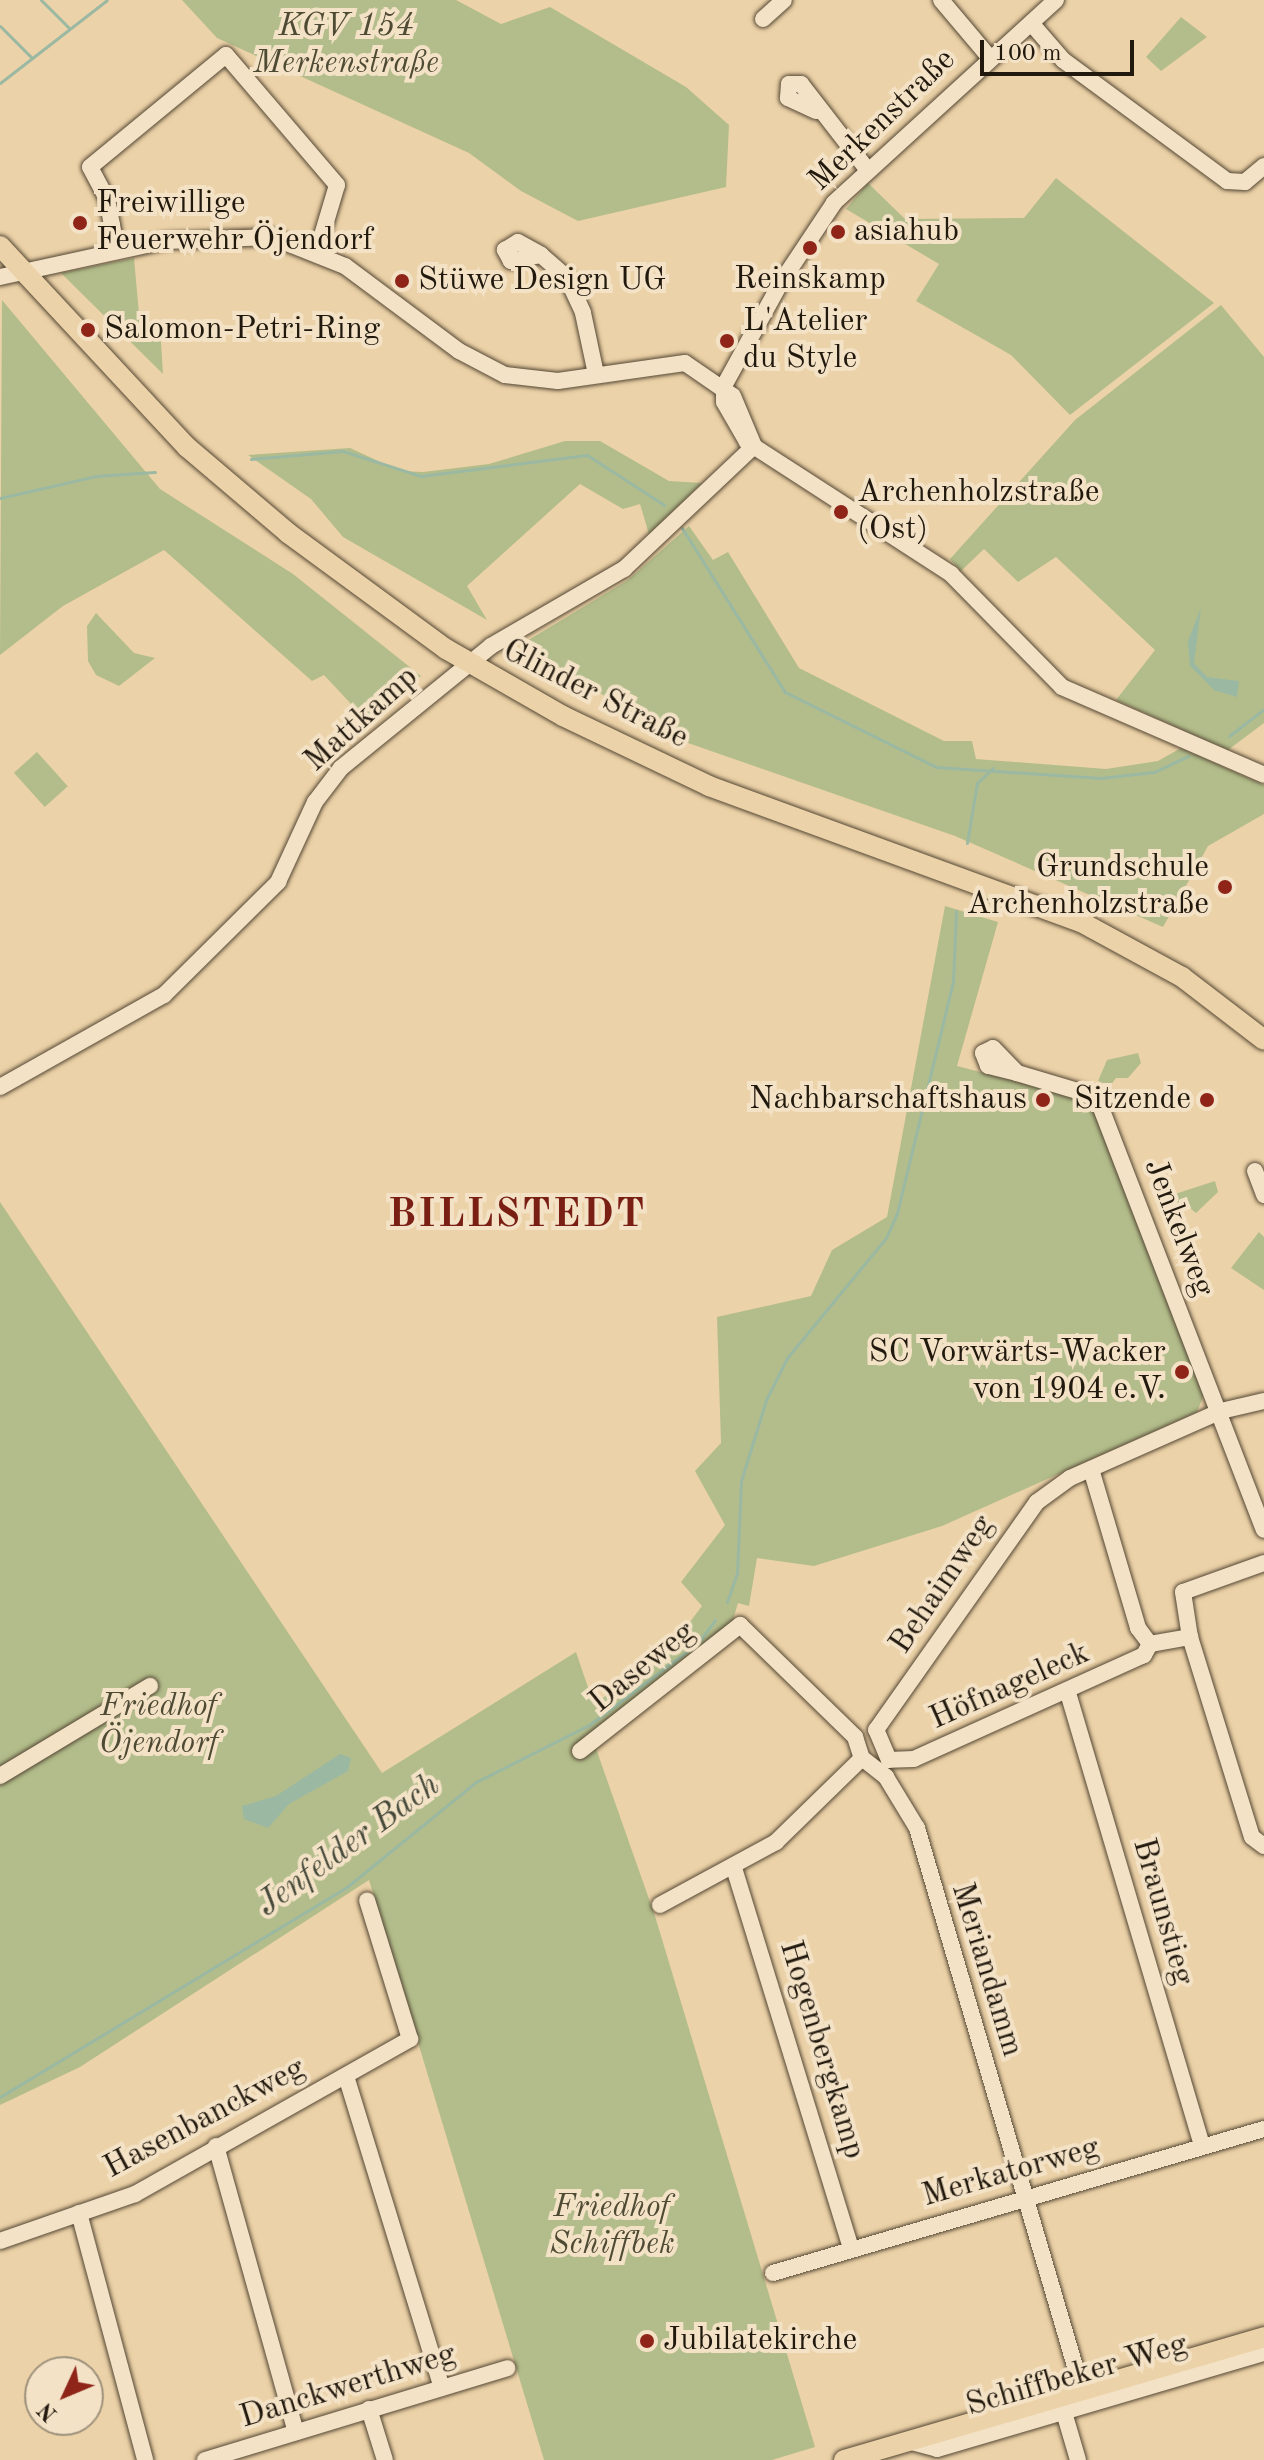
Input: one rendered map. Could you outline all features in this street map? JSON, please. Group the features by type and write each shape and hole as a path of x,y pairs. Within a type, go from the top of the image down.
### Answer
{"main road":[{"name":"Glinder Straße","path":"0,246 147,408 232,487 353,584 469,663 563,716 754,806 1081,922 1182,977 1264,1040"},
{"name":"Schiffbeker Weg","path":"844,2460 1264,2337"}],"street":[{"path":"763,19 784,0"},
{"path":"941,0 990,58"},
{"name":"Merkenstraße","path":"724,386 794,260 867,169 1056,0"},
{"path":"1031,23 1063,60 1227,181 1245,182 1264,166"},
{"path":"117,251 107,199 90,167 226,55 337,185 317,252"},
{"path":"816,111 867,169"},
{"path":"0,277 117,251 252,234 317,252 480,365 534,381 671,361 724,386 731,422 754,446 940,564 1062,687 1264,775"},
{"path":"541,255 575,293 596,374"},
{"name":"Mattkamp","path":"0,1087 164,995 278,882 337,773 469,663 624,569 754,446"},
{"name":"Jenkelweg","path":"1017,1073 1097,1101 1221,1411 1264,1530"},
{"path":"1255,1171 1264,1195"},
{"path":"1190,1637 1150,1644 1138,1628 1091,1469 1221,1411 1264,1401"},
{"name":"Behaimweg","path":"884,1756 876,1730 1023,1517 1054,1488 1091,1469"},
{"path":"1264,1563 1185,1588 1190,1637 1252,1837 1264,1846"},
{"name":"Daseweg","path":"580,1751 740,1625"},
{"name":"Meriandamm","path":"740,1625 855,1737 862,1758 886,1777 917,1828 1082,2390"},
{"name":"Höfnageleck","path":"884,1756 898,1763 914,1759 1136,1662 1150,1644"},
{"path":"0,1776 150,1686"},
{"name":"Braunstieg","path":"1068,1693 1202,2146"},
{"path":"660,1905 734,1868 792,1829 862,1758"},
{"name":"Hogenbergkamp","path":"734,1868 851,2249"},
{"name":"Hasenbanckweg","path":"0,2241 135,2194 410,2039 367,1900"},
{"path":"346,2076 442,2388"},
{"name":"Merkatorweg","path":"773,2273 1264,2129"},
{"path":"216,2146 296,2432"},
{"path":"79,2213 145,2460"},
{"name":"Schiffbeker Weg","path":"908,2441 937,2449 1063,2409 1264,2354"},
{"name":"Danckwerthweg","path":"205,2460 507,2368"},
{"path":"369,2409 385,2460"},
{"path":"1063,2409 1078,2460"}],"green space":[{"name":"KGV 154 Merkenstraße","path":"182,0 456,0 501,24 550,7 686,87 729,125 726,187 578,221 521,191 469,153 217,38"},
{"path":"1181,17 1207,37 1161,71 1146,57"},
{"path":"1056,178 1214,303 1070,415 1011,355 916,301 939,264 846,209 868,183 905,219 1024,218"},
{"path":"134,258 140,325 161,342 163,374 61,273"},
{"path":"2,300 160,489 293,574 421,676 366,720 324,675 312,681 164,550 63,606 0,655"},
{"path":"1221,305 1264,357 1264,723 1228,750 1116,700 1155,650 1056,557 1018,582 984,549 961,571 950,559 1075,420"},
{"path":"565,441 600,441 669,481 702,483 649,534 640,504 623,509 580,484 467,586 487,620 343,537 311,499 248,455 350,448 400,471 423,472 489,464"},
{"path":"689,526 713,560 728,552 799,668 944,741 972,741 976,759 1106,769 1158,761 1181,748 1264,785 1264,814 1208,846 1163,927 955,836 668,736 522,644 628,580"},
{"path":"96,613 134,653 155,658 119,686 96,675 88,661 87,626"},
{"path":"37,752 68,786 45,807 14,773"},
{"path":"945,906 998,922 957,1066 1081,1098 1094,1110 1205,1392 1197,1412 942,1526 814,1566 757,1558 749,1606 738,1603 730,1630 593,1740 655,1916 815,2447 772,2460 544,2460 369,1880 80,2067 0,2105 0,1202 382,1773 576,1652 594,1705 677,1639 702,1606 681,1582 725,1525 695,1471 721,1443 717,1317 811,1296 832,1250 887,1217"},
{"path":"1138,1053 1141,1063 1128,1078 1116,1078 1110,1086 1098,1081 1107,1060"},
{"path":"1215,1181 1218,1192 1196,1213 1186,1205 1170,1216 1163,1208 1175,1194"},
{"path":"1259,1232 1264,1237 1264,1290 1231,1268"}],"shaded area":[{"path":"1201,608 1194,663 1207,677 1239,681 1237,697 1214,690 1190,666 1188,641"},
{"path":"340,1754 351,1758 348,1771 289,1804 268,1828 244,1819 242,1806 276,1796"}],"waterway":[{"path":"41,0 69,28"},
{"path":"0,83 107,0"},
{"path":"0,26 31,57"},
{"path":"251,459 343,451 421,476 587,455 664,505"},
{"path":"0,498 96,476 155,472"},
{"path":"682,528 785,692 936,767 1101,778 1154,772 1189,756"},
{"path":"1229,736 1264,709"},
{"name":"Jenfelder Bach","path":"967,843 977,783 993,768"},
{"name":"Jenfelder Bach","path":"727,1602 737,1573 741,1481 766,1400 787,1358 886,1238 897,1213 953,981 956,911"},
{"name":"Jenfelder Bach","path":"0,2097 348,1886 476,1782 589,1725 697,1644 715,1620"}],"place":[{"name":"Freiwillige Feuerwehr Öjendorf","path":"80,223"},
{"name":"asiahub","path":"838,232"},
{"name":"Reinskamp","path":"810,248"},
{"name":"Stüwe Design UG","path":"402,281"},
{"name":"Salomon-Petri-Ring","path":"88,330"},
{"name":"L'Atelier du Style","path":"727,341"},
{"name":"Archenholzstraße (Ost)","path":"841,512"},
{"name":"Grundschule Archenholzstraße","path":"1225,887"},
{"name":"Nachbarschaftshaus","path":"1043,1100"},
{"name":"Sitzende","path":"1207,1100"},
{"name":"SC Vorwärts-Wacker von 1904 e.V.","path":"1182,1372"},
{"name":"Jubilatekirche","path":"647,2341"}],"district":[{"name":"BILLSTEDT","path":"517,1216"}],"park label":[{"name":"Friedhof Öjendorf","path":"159,1726"},
{"name":"Friedhof Schiffbek","path":"612,2228"}]}
